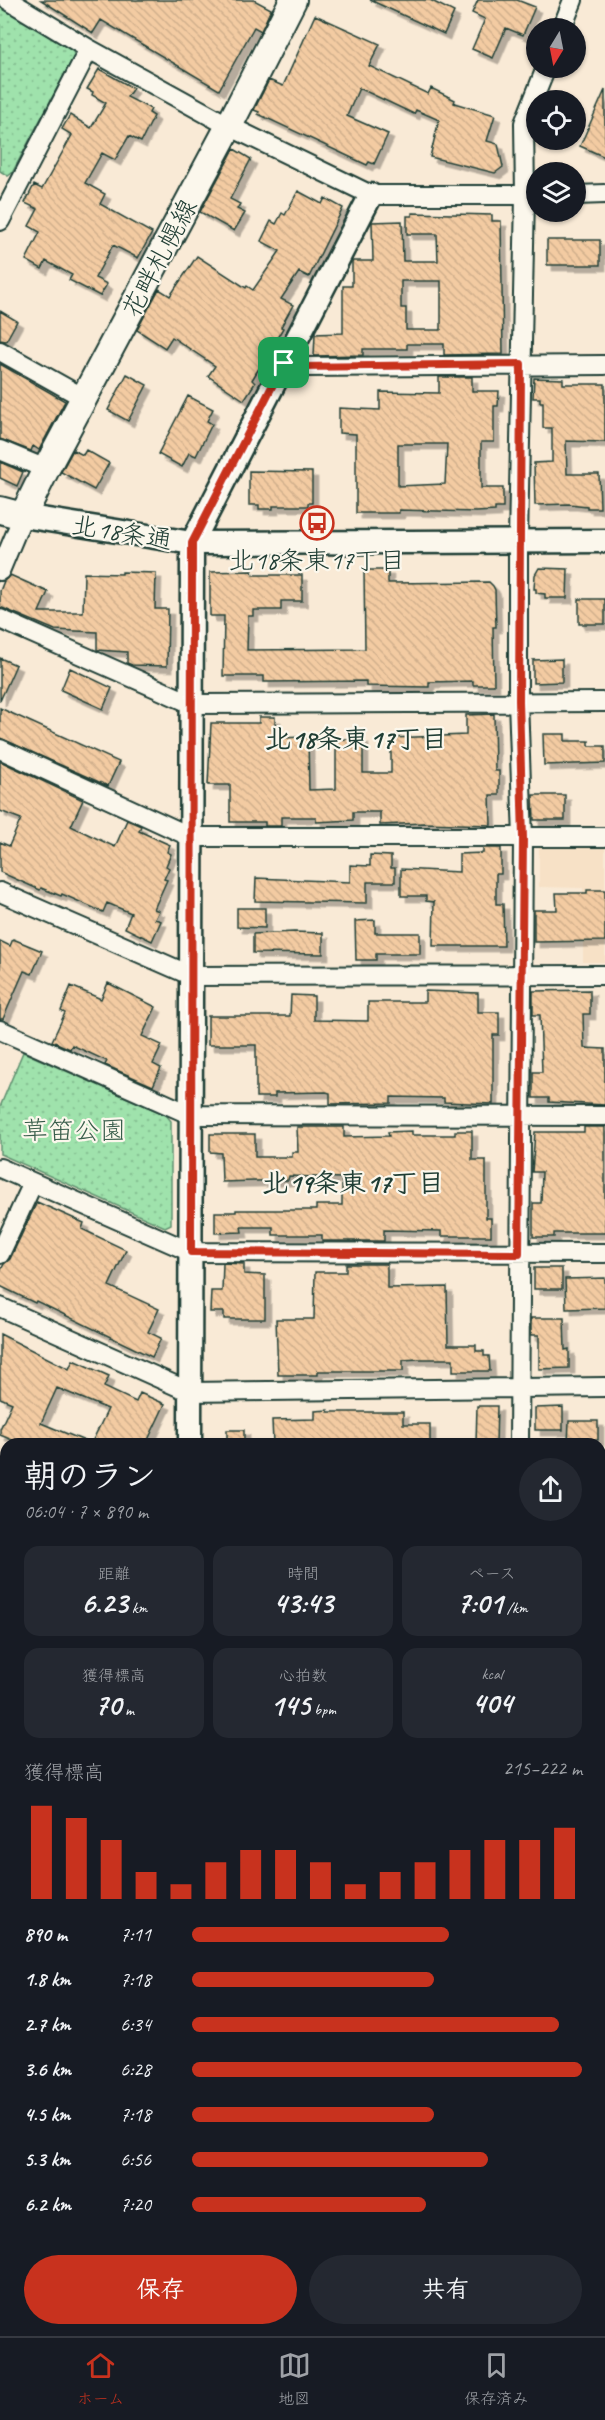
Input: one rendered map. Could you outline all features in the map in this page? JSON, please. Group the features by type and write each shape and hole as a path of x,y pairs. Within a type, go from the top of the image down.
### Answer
{"main road":[{"name":"花畔札幌線","path":"12,513 46,469 229,126 291,1"}],"street":[{"path":"8,0 89,49 229,126 371,195 526,196"},
{"path":"566,18 573,0"},
{"path":"0,220 7,188 89,49"},
{"path":"528,162 524,123 542,78"},
{"path":"586,195 605,194"},
{"path":"190,1438 192,543 371,195"},
{"path":"519,1438 523,838 518,540 521,364 529,222"},
{"path":"0,351 84,398"},
{"path":"284,363 301,367 605,365"},
{"path":"0,450 46,469"},
{"path":"0,571 12,513"},
{"name":"北18条通","path":"12,513 192,543 605,541"},
{"path":"0,619 192,704 605,702"},
{"path":"0,749 191,837 605,837"},
{"path":"0,892 192,976 605,975"},
{"path":"0,1029 191,1115 605,1116"},
{"path":"0,1168 191,1252 605,1253"},
{"path":"0,1254 33,1183"},
{"path":"0,1307 190,1392 605,1387"}],"shaded area":[{"path":"539,847 605,847 605,962 583,962 583,888 539,887"}],"green space":[{"path":"0,6 73,50 74,56 12,173 8,176 0,171"},
{"name":"草笛公園","path":"23,1052 166,1115 171,1121 171,1224 165,1227 0,1154 0,1107"}],"building":[{"path":"41,0 254,0 271,9 261,31 254,27 219,90 101,20 93,33"},
{"path":"370,0 430,0 454,12 444,34"},
{"path":"478,0 517,0 535,7 530,18 526,18 523,35 506,28 493,58 472,49 485,19 472,13"},
{"path":"315,15 380,44 369,66 428,94 431,88 455,100 454,103 495,115 487,141 498,144 503,167 495,173 430,157 439,120 416,110 414,114 359,88 347,116 388,134 374,164 369,162 367,165 258,114 259,112 254,110 269,80 283,86"},
{"path":"99,69 133,88 127,97 151,109 149,113 154,116 141,142 129,136 115,160 102,153 85,183 105,194 100,204 152,233 138,258 113,245 95,278 107,284 100,296 69,280 72,275 46,261 42,269 26,260 40,232 29,226 38,209 25,203 34,185 42,189 72,135 62,129 70,115 91,128 106,103 92,95 93,92 87,89"},
{"path":"605,90 605,157 586,149 586,133"},
{"path":"234,149 251,159 230,199 240,204 237,209 245,213 234,231 200,212"},
{"path":"298,191 322,204 325,198 343,208 309,277 299,272 281,299 293,305 281,327 283,328 252,380 255,383 244,400 208,376 215,366 172,337 165,348 137,330 159,289 170,296 197,256 246,288 247,286 253,290 280,251 261,241 271,221 276,224 282,213 285,215"},
{"path":"412,213 492,215 492,221 501,221 503,354 444,355 444,344 407,344 407,349 363,349 363,355 314,356 315,334 343,333 343,286 352,286 352,261 373,261 372,222 402,221 403,261 438,261 437,234 407,234 407,216 412,216","holes":["401,281 441,281 441,330 406,330 406,308 401,308"]},
{"path":"547,240 600,240 600,265 547,265"},
{"path":"0,311 17,321 6,341 0,340"},
{"path":"0,364 65,401 39,450 33,446 31,451 0,439"},
{"path":"127,374 147,385 128,421 108,410"},
{"path":"439,377 472,377 472,391 499,391 498,406 494,406 494,442 481,442 481,488 503,488 503,508 476,512 399,510 399,513 356,513 356,434 339,433 339,408 380,410 380,392 439,393","holes":["398,444 447,444 445,484 398,486"]},
{"path":"534,378 563,379 563,384 605,384 605,442 566,441 567,474 599,474 600,508 569,504 535,505 534,463 552,462 552,428 543,428 543,402 540,402 540,398 533,398"},
{"path":"188,396 213,409 207,421 212,424 196,456 189,453 182,467 158,454"},
{"path":"73,450 83,455 86,450 109,463 94,490 61,472"},
{"path":"0,462 23,472 17,486 0,478"},
{"path":"249,471 312,472 312,503 308,503 308,506 273,506 273,509 259,509 259,505 249,505"},
{"path":"539,568 568,569 567,598 545,598 545,594 536,593 535,575"},
{"path":"364,570 388,570 388,583 489,582 495,590 494,685 473,685 473,681 429,682 429,687 366,686 366,681 264,682 264,676 223,676 224,616 210,616 210,572 252,571 253,575 302,575 302,601 281,601 281,610 253,610 253,616 248,616 247,650 365,649"},
{"path":"122,572 156,573 155,609 168,609 167,666 132,665 127,663 127,652 97,650 97,632 55,630 0,607 0,591 4,581 10,575 48,592 39,612 83,612 84,573 122,574"},
{"path":"579,599 605,599 605,624 579,624"},
{"path":"0,658 16,665 0,701"},
{"path":"562,659 562,682 533,683 533,660"},
{"path":"70,668 112,688 103,709 61,690"},
{"path":"0,708 119,762 108,786 0,738"},
{"path":"494,714 495,771 499,771 499,795 490,795 491,825 424,823 380,825 380,812 353,812 353,820 316,822 316,817 281,817 281,826 265,826 265,822 230,822 230,785 208,785 211,723 259,723 259,717 275,717 275,738 308,737 309,790 336,789 336,739 363,739 363,773 391,773 391,738 466,735 466,715"},
{"path":"543,734 565,734 565,741 589,741 589,746 605,746 605,763 544,765"},
{"path":"0,761 83,800 71,826 75,828 115,847 127,820 141,826 139,831 170,845 167,852 171,854 166,866 169,868 164,879 167,880 154,909 159,911 155,919 161,921 152,941 125,928 131,913 107,903 103,912 62,894 61,896 41,888 40,890 0,872 0,842 9,846 21,819 0,811"},
{"path":"533,795 565,795 565,820 534,820"},
{"path":"483,848 501,848 501,874 496,874 496,904 503,904 504,946 433,946 434,902 426,901 426,896 401,896 401,869 459,872 459,854 483,853"},
{"path":"370,855 391,856 391,868 395,868 395,882 367,882 367,903 255,901 256,878 350,882 350,865 370,866"},
{"path":"587,890 605,890 605,941 534,942 534,910 557,910 556,893 587,893"},
{"path":"237,908 265,908 265,928 237,927"},
{"path":"375,920 375,933 420,933 420,954 376,954 376,960 356,960 355,921"},
{"path":"323,933 323,954 253,953 253,934"},
{"path":"13,939 42,951 32,974 24,971 3,1019 0,1019 0,941 10,946"},
{"path":"108,983 156,1007 142,1036 162,1045 153,1064 161,1068 153,1086 105,1065 107,1061 72,1045 70,1049 52,1041 65,1013 61,1011 71,986 101,999"},
{"path":"590,990 590,1014 583,1014 584,1048 605,1049 605,1105 549,1102 549,1098 533,1098 533,1072 542,1072 540,1015 533,1015 533,991"},
{"path":"425,991 478,993 478,1012 499,1012 499,1035 493,1035 493,1104 444,1102 444,1098 391,1097 391,1103 330,1104 330,1093 326,1092 275,1093 275,1097 256,1097 256,1045 208,1045 208,1016 290,1016 291,995 314,996 314,1020 368,1021 368,1002 425,1002"},
{"path":"297,1127 344,1127 344,1137 389,1136 388,1132 412,1131 412,1135 455,1135 455,1131 472,1131 472,1160 486,1160 486,1218 491,1218 491,1236 441,1236 441,1231 384,1230 384,1241 322,1241 322,1235 273,1235 273,1227 241,1227 242,1232 215,1233 215,1212 316,1210 316,1205 342,1205 342,1178 289,1176 288,1180 222,1182 221,1153 210,1152 210,1134 255,1134 255,1157 292,1157 292,1152 298,1152"},
{"path":"584,1127 605,1127 605,1233 554,1233 554,1237 533,1237 533,1203 541,1203 542,1172 532,1172 535,1132 584,1132"},
{"path":"37,1202 84,1223 82,1229 126,1250 109,1286 159,1309 148,1332 161,1338 152,1357 0,1286 0,1272 10,1259"},
{"path":"223,1263 244,1264 244,1274 265,1275 265,1319 224,1319 224,1312 210,1312 211,1291 222,1291"},
{"path":"346,1264 387,1264 387,1288 447,1287 448,1345 476,1345 476,1351 484,1351 484,1356 489,1356 490,1371 453,1371 453,1359 419,1359 403,1360 403,1371 318,1371 318,1375 278,1375 276,1319 314,1319 315,1272 346,1272"},
{"path":"534,1268 562,1268 562,1289 534,1289"},
{"path":"605,1278 605,1308 566,1309 565,1279"},
{"path":"531,1318 564,1318 565,1350 569,1349 569,1368 539,1369 539,1335 531,1335"},
{"path":"0,1334 69,1369 73,1360 109,1376 104,1387 136,1402 140,1393 165,1404 149,1438 94,1438 108,1409 57,1388 41,1423 77,1438 7,1438 0,1435 0,1429 12,1403 0,1398"},
{"path":"477,1406 497,1406 496,1438 476,1438"},
{"path":"563,1407 563,1430 535,1430 535,1408"},
{"path":"315,1411 403,1412 403,1424 430,1424 430,1438 273,1438 272,1420 315,1419"},
{"path":"569,1421 598,1421 598,1438 568,1438"},
{"path":"227,1430 244,1430 244,1438 227,1438"}],"place":[{"name":"北18条東17丁目","path":"317,523"}],"district":[{"name":"北18条東17丁目","path":"356,739"},
{"name":"北19条東17丁目","path":"353,1183"}],"route":[{"path":"284,363 301,367 521,364 518,540 523,838 519,1254 191,1252 192,543 284,363"}]}
